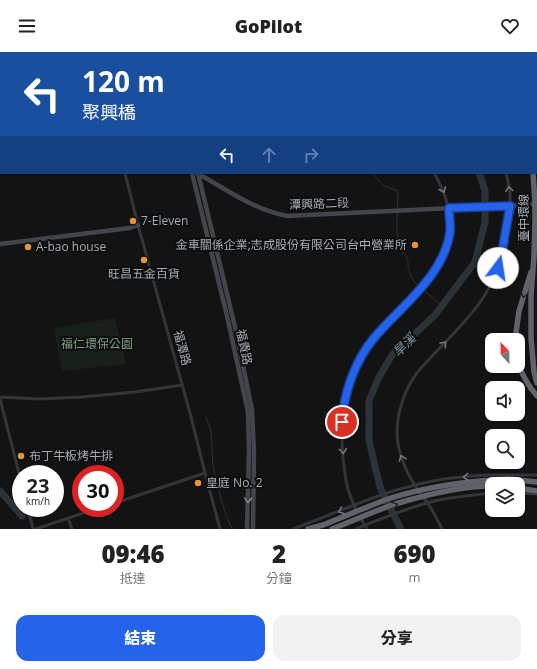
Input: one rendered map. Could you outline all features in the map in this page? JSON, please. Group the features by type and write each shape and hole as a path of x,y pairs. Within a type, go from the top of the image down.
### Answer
{"highway":[{"name":"臺中環線","path":"534,174 534,264"},
{"path":"515,333 522,300 534,264"},
{"path":"534,264 531,295 531,338 534,372 537,383"},
{"path":"522,373 537,396"},
{"path":"506,477 537,476"},
{"path":"314,529 392,498 433,487 485,480"},
{"path":"525,480 537,482"},
{"path":"332,529 394,504 435,494 485,487"},
{"path":"525,488 537,491"},
{"path":"308,529 323,525"}],"street":[{"name":"福潭路","path":"125,174 220,529"},
{"name":"福貴路","path":"192,174 227,316 248,412 249,450 247,529"},
{"name":"福貴路","path":"198,174 236,331 252,410 254,451 253,529"},
{"name":"潭興路二段","path":"200,174 260,208 287,216 537,204"},
{"path":"367,529 349,492 345,474 342,450 344,402 348,387 358,363 373,339 428,280 439,263 448,243 450,232 450,208 442,185 435,174"},
{"path":"442,529 405,466 398,444 397,434 400,407 409,385 417,372 469,317 483,297 498,268 510,206 510,193 506,174"},
{"path":"0,244 130,228 138,225"},
{"path":"17,465 0,398 82,397 135,392 182,385"},
{"path":"124,499 205,473"},
{"path":"293,529 390,492 411,486 450,478 492,475 506,477"},
{"path":"420,493 429,491"},
{"path":"525,492 537,491"},
{"path":"356,529 400,512 436,501 485,494"},
{"path":"31,517 35,529 72,517"},
{"path":"68,518 72,529"}],"green space":[{"name":"福仁環保公園","path":"115,318 126,364 62,371 54,328"}],"waterway":[{"path":"372,174 383,185 398,191 397,209"},
{"name":"旱溪","path":"401,529 381,490 375,467 369,440 369,401 378,379 392,355 435,315 475,262 485,222 485,190 479,174"},
{"path":"397,212 397,235 400,248 408,260 409,268 415,283 420,287"},
{"path":"422,289 442,306"},
{"path":"206,417 211,431 213,466 222,503 229,523 233,529"},
{"path":"0,491 12,505"}],"place":[{"name":"7-Eleven","path":"133,221"},
{"name":"金車關係企業;志成股份有限公司台中營業所","path":"415,245"},
{"name":"A-bao house","path":"28,247"},
{"name":"旺昌五金百貨","path":"144,260"},
{"name":"布丁牛板烤牛排","path":"21,456"},
{"name":"皇庭 No. 2","path":"198,483"}],"route":[{"path":"342,422 344,402 348,387 358,363 373,339 428,280 435,271 443,255 448,243 450,232 449,208 510,206 498,268"}]}
